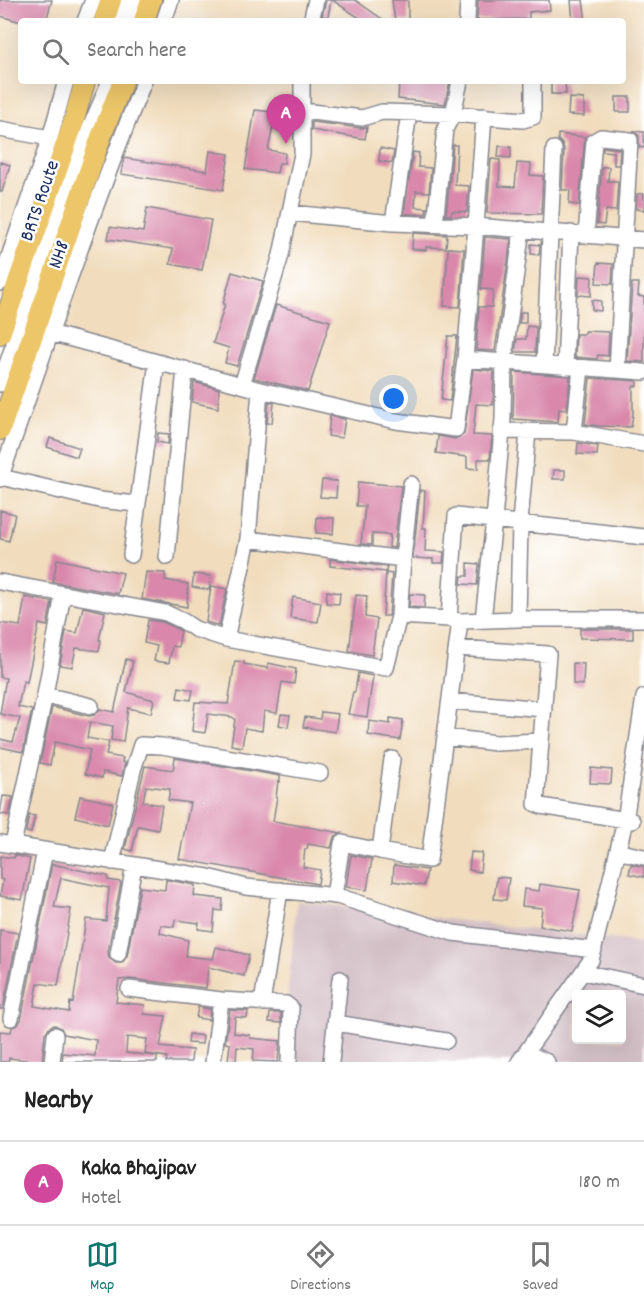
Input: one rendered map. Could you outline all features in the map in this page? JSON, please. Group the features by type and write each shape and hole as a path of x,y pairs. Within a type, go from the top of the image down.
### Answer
{"main road":[{"path":"105,18 111,0"},
{"path":"145,18 151,0"},
{"name":"NH8","path":"0,334 72,127 84,84"},
{"name":"NH8","path":"0,430 101,137 122,84"}],"street":[{"path":"86,18 93,0"},
{"path":"118,18 124,0"},
{"path":"132,18 139,0"},
{"path":"165,18 171,0"},
{"path":"312,18 316,0"},
{"path":"467,18 468,0"},
{"path":"0,283 50,138 65,84"},
{"path":"87,135 98,84"},
{"path":"87,135 109,84"},
{"path":"137,504 99,500 0,478 50,333 143,84"},
{"path":"242,385 281,255 302,154 302,84"},
{"path":"435,224 445,129 453,114 459,84"},
{"path":"303,111 362,118 382,112 453,114 523,120 533,117 533,84"},
{"path":"393,223 409,113"},
{"path":"50,333 260,390 396,421 456,429 465,359 484,116"},
{"path":"0,129 50,138"},
{"name":"BRTS Route","path":"0,384 87,135"},
{"path":"565,367 579,234 594,141 601,137 630,140 617,370"},
{"path":"544,365 554,149"},
{"path":"290,213 393,223 522,229 644,240"},
{"path":"483,620 494,520 504,361 522,229"},
{"path":"465,359 644,372"},
{"path":"131,555 157,362"},
{"path":"574,432 580,368"},
{"path":"167,556 185,369"},
{"path":"226,639 248,539 260,390"},
{"path":"501,431 574,432 644,444"},
{"path":"518,619 520,523 528,431"},
{"path":"0,582 166,613 195,630 226,639 386,668 399,616 411,484"},
{"path":"334,896 342,843 429,860 457,648 456,516 644,537"},
{"path":"248,539 403,559"},
{"path":"63,594 45,695 7,843 208,877 246,886 334,896 453,933 594,950"},
{"path":"399,616 455,620 644,619"},
{"path":"457,648 548,654 536,804 629,821"},
{"path":"45,695 91,706"},
{"path":"587,973 598,964 625,853 644,697"},
{"path":"450,701 544,709"},
{"path":"445,737 496,743 541,741"},
{"path":"112,862 141,745 162,746 320,773"},
{"path":"532,1060 587,973 629,821 644,750"},
{"path":"380,851 392,759"},
{"path":"11,1018 45,851"},
{"path":"625,853 644,856"},
{"path":"118,954 134,865"},
{"path":"262,1003 280,890"},
{"path":"587,973 644,985"},
{"path":"331,1062 340,979"},
{"path":"129,989 221,1000 285,1004 291,1008 289,1062"},
{"path":"213,1062 221,1000"},
{"path":"336,1023 446,1041"},
{"path":"52,1062 55,1035"}],"shaded area":[{"path":"297,901 644,943 644,1062 281,1062"}],"building":[{"path":"0,0 52,0 47,18 18,18 18,21 0,16"},
{"path":"326,0 331,0 328,17 322,16"},
{"path":"332,0 355,0 381,18 359,18"},
{"path":"392,0 408,0 408,18 395,18"},
{"path":"478,0 549,0 550,10 529,12 529,18 477,18"},
{"path":"571,0 583,0 586,18 573,18"},
{"path":"399,84 449,84 445,104 398,99"},
{"path":"551,84 565,84 566,94 551,94"},
{"path":"616,97 630,97 630,112 616,112"},
{"path":"569,98 584,99 584,116 568,115"},
{"path":"255,110 290,114 287,130 273,127 268,150 285,153 284,163 279,163 277,173 245,169"},
{"path":"312,122 367,127 365,139 312,130"},
{"path":"634,131 644,132 644,148 639,147 639,136"},
{"path":"558,134 585,137 579,205 569,204 570,190 562,190 564,149 558,140"},
{"path":"453,145 457,145 455,185 469,186 467,212 452,211 451,215 446,215"},
{"path":"499,146 511,147 511,158 498,157"},
{"path":"603,147 620,149 619,165 614,165 614,152 603,151"},
{"path":"380,148 394,151 392,163 379,161"},
{"path":"210,151 229,154 223,190 121,174 124,158 207,171"},
{"path":"413,152 419,153 418,167 431,168 429,192 416,191 415,207 427,208 426,214 404,214"},
{"path":"491,159 500,160 499,186 515,187 517,163 531,164 530,175 543,176 541,214 487,213"},
{"path":"0,162 10,165 2,192 0,192"},
{"path":"602,167 609,167 608,181 618,181 616,211 606,210 604,225 597,224"},
{"path":"637,194 644,194 644,210 636,209"},
{"path":"147,208 211,220 202,270 170,264 173,249 108,239 110,227 143,232"},
{"path":"413,233 447,235 446,248 412,249"},
{"path":"485,237 511,239 495,351 476,350 479,307 492,307 493,290 481,289"},
{"path":"531,244 540,245 539,255 531,254"},
{"path":"448,248 464,249 460,307 444,306"},
{"path":"598,263 613,264 612,284 596,283"},
{"path":"232,272 263,281 237,366 225,363 229,348 213,343"},
{"path":"579,276 592,277 591,296 578,295"},
{"path":"632,283 639,283 638,296 644,297 644,362 627,361"},
{"path":"592,300 601,301 601,311 592,310"},
{"path":"276,305 330,321 308,391 254,378"},
{"path":"521,312 526,312 526,323 519,323"},
{"path":"527,326 536,327 535,352 515,352 517,339 526,339"},
{"path":"585,331 609,332 608,356 598,355 597,359 575,357 576,334 585,334"},
{"path":"448,336 457,336 450,401 441,400"},
{"path":"473,369 494,371 493,405 476,404 473,435 492,436 490,459 478,459 478,469 467,468 467,457 436,453 438,436 455,439 464,434"},
{"path":"514,372 570,376 567,410 559,409 558,422 513,419"},
{"path":"590,378 637,381 637,386 633,386 631,427 585,424"},
{"path":"194,382 219,389 218,408 192,402"},
{"path":"269,402 274,403 272,423 267,423"},
{"path":"330,416 345,419 342,438 328,436"},
{"path":"158,433 169,434 168,444 157,442"},
{"path":"50,438 80,448 77,457 47,447"},
{"path":"578,443 598,446 597,455 577,454"},
{"path":"554,470 565,470 565,479 553,479"},
{"path":"322,480 337,481 336,498 320,497"},
{"path":"358,482 401,486 394,548 389,547 390,535 372,534 372,545 361,544 365,506 356,506"},
{"path":"420,490 425,491 423,528 426,528 425,551 444,552 443,563 433,563 433,559 413,558"},
{"path":"0,510 15,514 9,541 0,539"},
{"path":"317,517 334,518 333,534 316,533"},
{"path":"57,559 123,573 118,594 53,582"},
{"path":"330,559 387,567 386,572 330,566"},
{"path":"468,563 479,564 477,585 461,584 462,576 468,576"},
{"path":"146,572 165,573 165,580 188,584 187,607 142,599"},
{"path":"386,573 392,574 389,616 383,616"},
{"path":"194,574 211,576 209,590 192,587"},
{"path":"211,586 227,589 219,626 206,622"},
{"path":"327,591 340,593 339,604 326,603"},
{"path":"410,594 425,595 424,608 409,607"},
{"path":"356,595 367,596 365,617 377,619 372,655 349,651"},
{"path":"25,597 52,602 47,626 39,624 27,682 23,681 18,707 32,710 23,752 0,747 0,739 13,742 20,718 0,714 6,678 0,677 0,623 20,626"},
{"path":"293,597 321,602 318,622 290,618"},
{"path":"83,607 105,612 99,651 76,648 72,667 60,665 66,631 77,633"},
{"path":"148,620 163,622 181,631 178,647 172,646 169,663 154,661 157,646 144,643"},
{"path":"580,629 633,629 633,639 580,638"},
{"path":"126,659 133,661 126,692 154,700 151,713 128,708 123,742 111,740 113,726 90,722 87,738 109,742 106,755 123,758 122,762 125,763 122,776 103,772 102,778 85,774 90,750 55,742 50,765 40,763 52,707 89,716 94,715 100,709 114,712"},
{"path":"235,661 268,668 268,663 296,669 294,684 282,682 277,713 264,711 262,731 245,728 242,747 231,745 235,719 232,717 208,714 205,733 192,731 195,702 228,704"},
{"path":"573,663 584,664 583,685 573,684"},
{"path":"358,673 373,676 367,717 348,714"},
{"path":"179,687 193,690 191,700 177,698"},
{"path":"321,712 338,714 335,732 303,727 305,717 320,719"},
{"path":"281,714 290,715 288,727 279,725"},
{"path":"390,718 403,720 400,740 368,735 369,721 390,724"},
{"path":"175,758 280,776 273,821 342,833 334,837 331,848 308,844 305,849 303,867 320,870 318,884 179,859 190,803 168,800 170,789 146,786 143,802 162,805 158,830 138,826 132,851 125,849 145,766 173,770"},
{"path":"591,768 612,770 611,784 590,783"},
{"path":"3,796 13,797 9,815 0,814"},
{"path":"80,796 113,803 108,825 75,817"},
{"path":"29,815 35,816 31,833 26,832"},
{"path":"471,852 482,853 480,872 469,870"},
{"path":"15,855 30,859 22,900 0,896 3,880 0,879 0,856 14,858"},
{"path":"351,855 372,859 367,890 346,887"},
{"path":"52,864 108,876 108,880 121,882 108,952 109,958 116,963 122,963 127,956 140,887 165,890 166,880 195,885 194,896 223,899 222,911 215,910 213,931 198,929 199,923 175,920 174,927 161,925 160,933 188,940 186,956 213,959 216,947 249,955 244,976 208,967 206,988 130,979 119,980 116,1002 145,1005 144,1014 166,1016 160,1047 192,1050 191,1062 166,1062 167,1057 145,1054 147,1039 127,1037 126,1053 157,1056 157,1062 62,1062 63,1053 95,1056 96,1040 64,1034 61,1028 55,1025 45,1033 42,1062 9,1058 8,1062 0,1062 0,1031 11,1032 12,1027 18,1025 21,1020","holes":["61,878 109,888 106,921 86,919 73,1003 70,1002 69,1012 34,1006 38,983 58,986 71,909 54,907"]},
{"path":"631,864 644,867 644,877 629,874"},
{"path":"394,865 427,870 424,886 393,881"},
{"path":"497,877 509,878 506,900 494,899"},
{"path":"540,884 580,890 572,931 540,926 542,908 522,906 524,889 539,891"},
{"path":"0,930 18,933 3,1009 0,1009"},
{"path":"198,1007 210,1009 209,1020 196,1018"},
{"path":"230,1010 248,1011 247,1018 235,1017 234,1033 250,1035 250,1038 280,1041 278,1062 253,1061 254,1049 237,1047 236,1061 228,1060 230,1044 225,1043"},
{"path":"270,1013 281,1013 281,1023 269,1022"},
{"path":"189,1034 203,1036 202,1044 188,1043"}],"place":[{"name":"Kaka Bhajipav","path":"286,144"}]}
